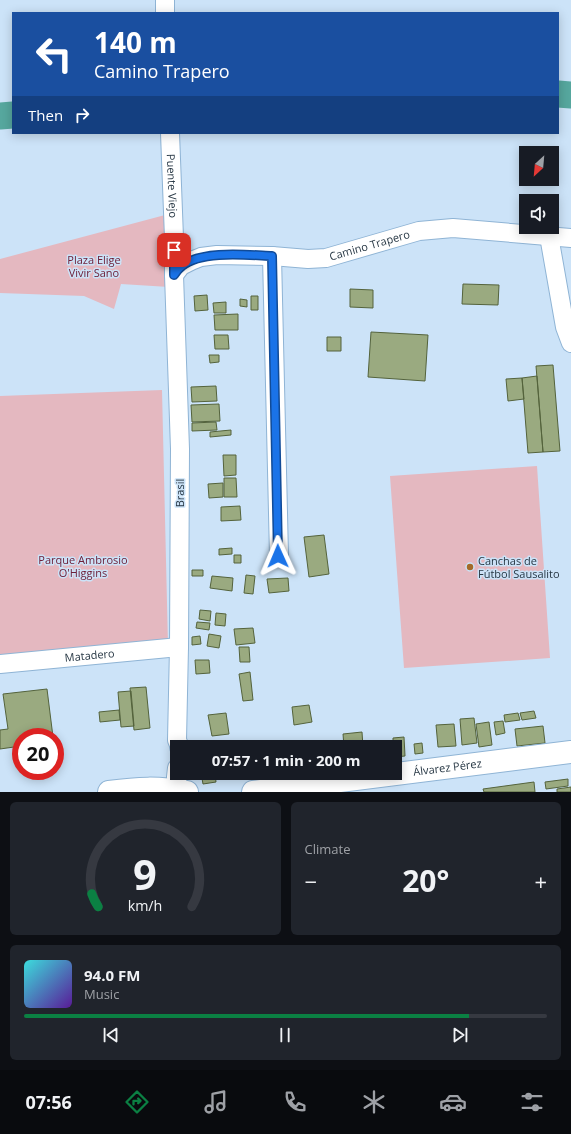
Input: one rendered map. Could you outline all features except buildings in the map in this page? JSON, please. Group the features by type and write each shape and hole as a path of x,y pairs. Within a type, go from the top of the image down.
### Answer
{"main road":[{"name":"Álvarez Pérez","path":"253,792 571,752"},
{"path":"109,792 148,788 162,788 182,792"}],"street":[{"path":"164,0 165,12"},
{"name":"Puente Viejo","path":"170,134 174,238"},
{"name":"Camino Trapero","path":"174,275 181,266 191,260 217,255 272,256 308,259 326,258 419,231 453,228 571,238"},
{"path":"549,236 565,327 571,343"},
{"name":"Brasil","path":"174,238 180,449 180,647 177,740"},
{"path":"272,256 278,556"},
{"name":"Matadero","path":"0,664 180,647"},
{"path":"177,780 182,792"}],"green space":[{"name":"Plaza Elige Vivir Sano","path":"165,215 169,287 121,284 114,309 84,296 0,293 0,259"},
{"name":"Parque Ambrosio O'Higgins","path":"162,390 168,645 0,657 0,396"},
{"name":"Canchas de Fútbol Sausalito","path":"537,466 550,658 404,668 390,476"}],"waterway":[{"path":"559,94 571,95"},
{"path":"0,116 12,115"}],"place":[{"name":"Canchas de Fútbol Sausalito","path":"470,567"}],"route":[{"path":"174,250 174,275 181,266 191,260 201,258 217,255 272,256 278,556"}]}
